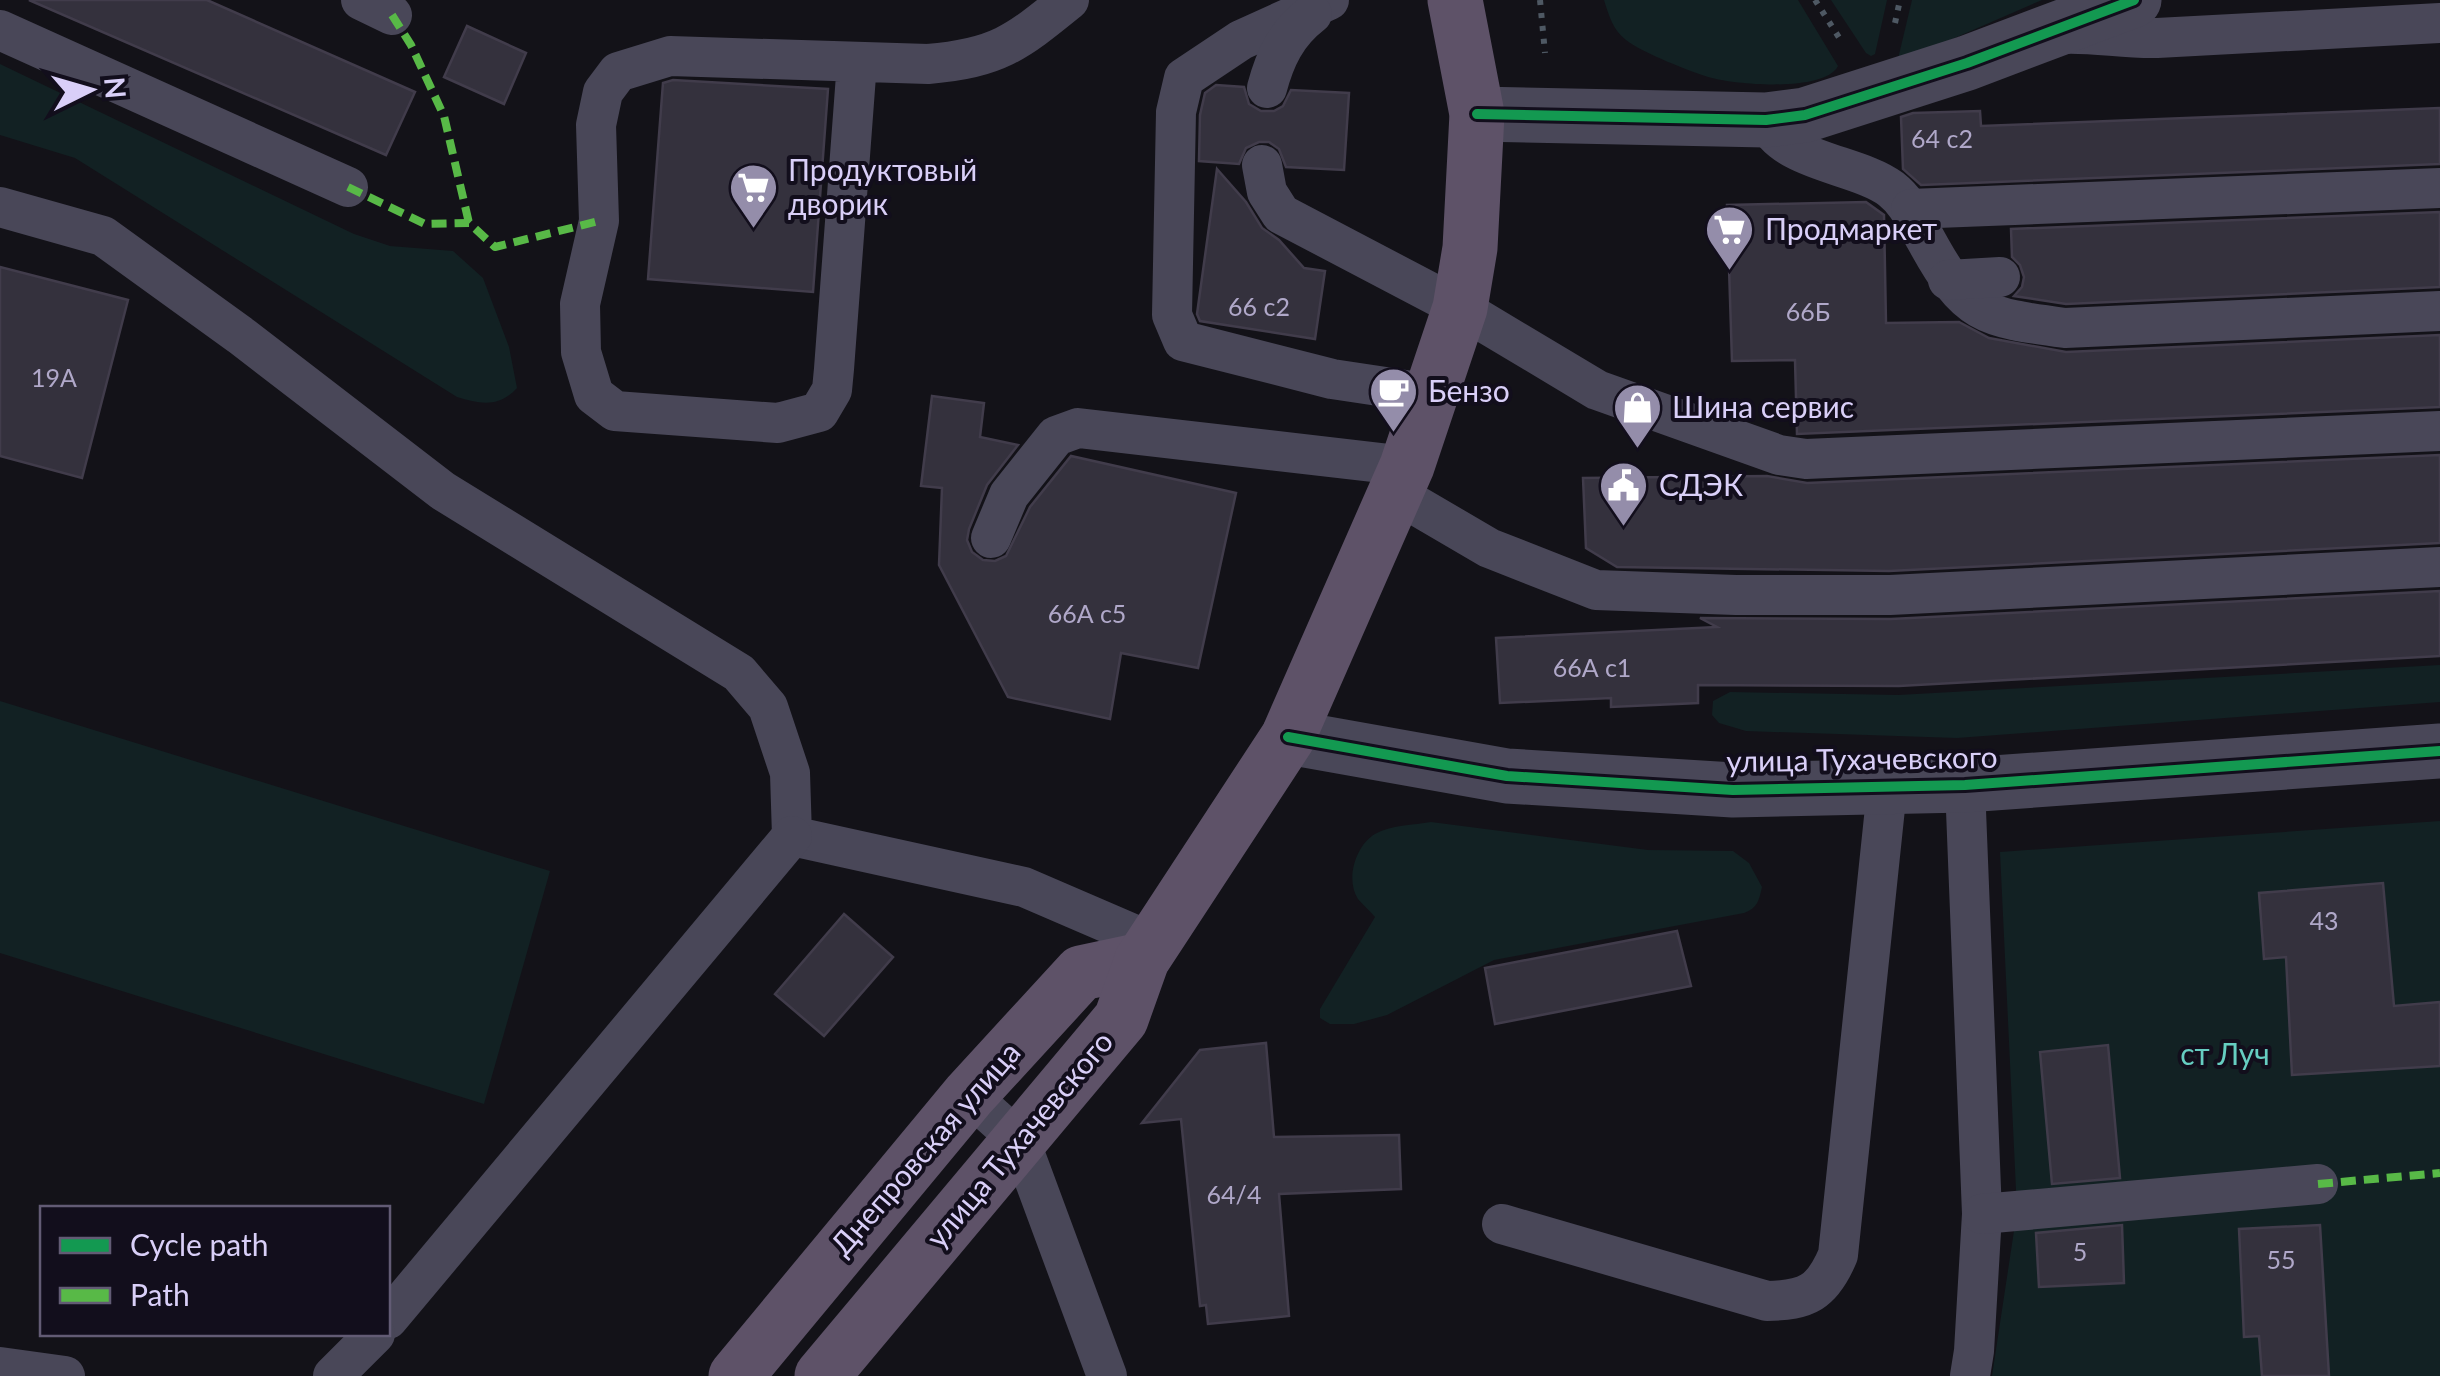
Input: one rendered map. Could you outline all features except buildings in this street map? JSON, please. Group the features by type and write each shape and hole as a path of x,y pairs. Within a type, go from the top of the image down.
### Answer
{"main road":[{"name":"улица Тухачевского","path":"822,1376 1121,1019 1148,952 1288,736 1401,480 1460,308 1470,248 1477,114 1455,0"},
{"name":"Днепровская улица","path":"736,1376 969,1095 1081,972 1148,952"}],"street":[{"path":"1477,114 1766,120 1805,115 1967,63 2134,0"},
{"name":"улица Тухачевского","path":"1288,736 1508,776 1733,790 1965,785 2440,751"}],"lane":[{"path":"856,62 832,390 818,412 778,423 615,411 594,394 581,352 580,304 599,221 596,125 603,92 618,72 670,56 928,64 963,61 1006,48 1069,0"},
{"path":"1268,88 1276,56 1301,22 1330,0"},
{"path":"1330,0 1242,40 1184,78 1176,112 1172,315 1183,340 1332,378 1432,394"},
{"path":"2041,34 2086,32 2118,39 2440,24"},
{"path":"0,30 348,187"},
{"path":"1766,120 1770,130 1783,141 1890,188 1911,209 1948,280 1978,308 2004,319 2065,328 2440,311"},
{"path":"1262,165 1267,192 1281,214 1460,308 1597,390 1779,455 1806,459 2440,430"},
{"path":"1911,209 2440,188"},
{"path":"0,207 102,236 240,334 443,491 739,673 768,707 790,773 792,836 390,1317"},
{"path":"1948,280 2000,277"},
{"path":"991,538 1009,494 1056,436 1078,428 1401,480 1488,548 1596,590 1736,595 1890,594 2440,567"},
{"path":"1965,785 1982,1214 1970,1376"},
{"path":"1502,1224 1767,1301 1792,1300 1812,1293 1828,1279 1838,1255 1887,789"},
{"path":"792,836 1024,886 1148,952"},
{"path":"969,1095 1020,1142 1103,1374"},
{"path":"1982,1214 2318,1184"},
{"path":"333,1376 373,1336"},
{"path":"0,1367 65,1376"}],"green space":[{"path":"1604,0 1798,0 1838,66 1830,74 1799,83 1741,83 1712,78 1626,40 1615,27"},
{"path":"1831,0 1887,0 1875,54 1866,53"},
{"path":"1912,0 2042,0 1897,63"},
{"path":"0,64 354,234 390,246 453,251 483,278 509,347 517,388 503,399 489,403 457,397 75,158 0,135"},
{"path":"2440,665 2440,702 1957,738 1746,731 1719,723 1712,715 1713,701 1730,692 1898,695"},
{"path":"0,701 550,871 484,1104 0,953"},
{"name":"ст Луч","path":"2440,821 2440,1376 1992,1376 2017,1211 2000,852"},
{"path":"1431,822 1648,850 1733,851 1749,863 1762,887 1755,906 1744,913 1494,960 1387,1015 1354,1024 1330,1024 1320,1018 1320,1009 1375,917 1358,899 1352,882 1354,863 1362,846 1381,831"}],"marked path":[{"path":"392,15 411,45 444,116 469,223"},
{"path":"348,187 425,224 469,223 495,247 599,221"},
{"path":"2318,1184 2440,1173"}],"cycle path":[{"path":"1477,114 1766,120 1805,115 1967,63 2134,0"},
{"path":"1288,737 1507,776 1733,790 1965,785 2440,751"}],"place":[{"name":"Продуктовый дворик","path":"753,230"},
{"name":"Продмаркет","path":"1730,272"},
{"name":"Бензо","path":"1393,434"},
{"name":"Шина сервис","path":"1637,450"},
{"name":"СДЭК","path":"1624,528"}]}
